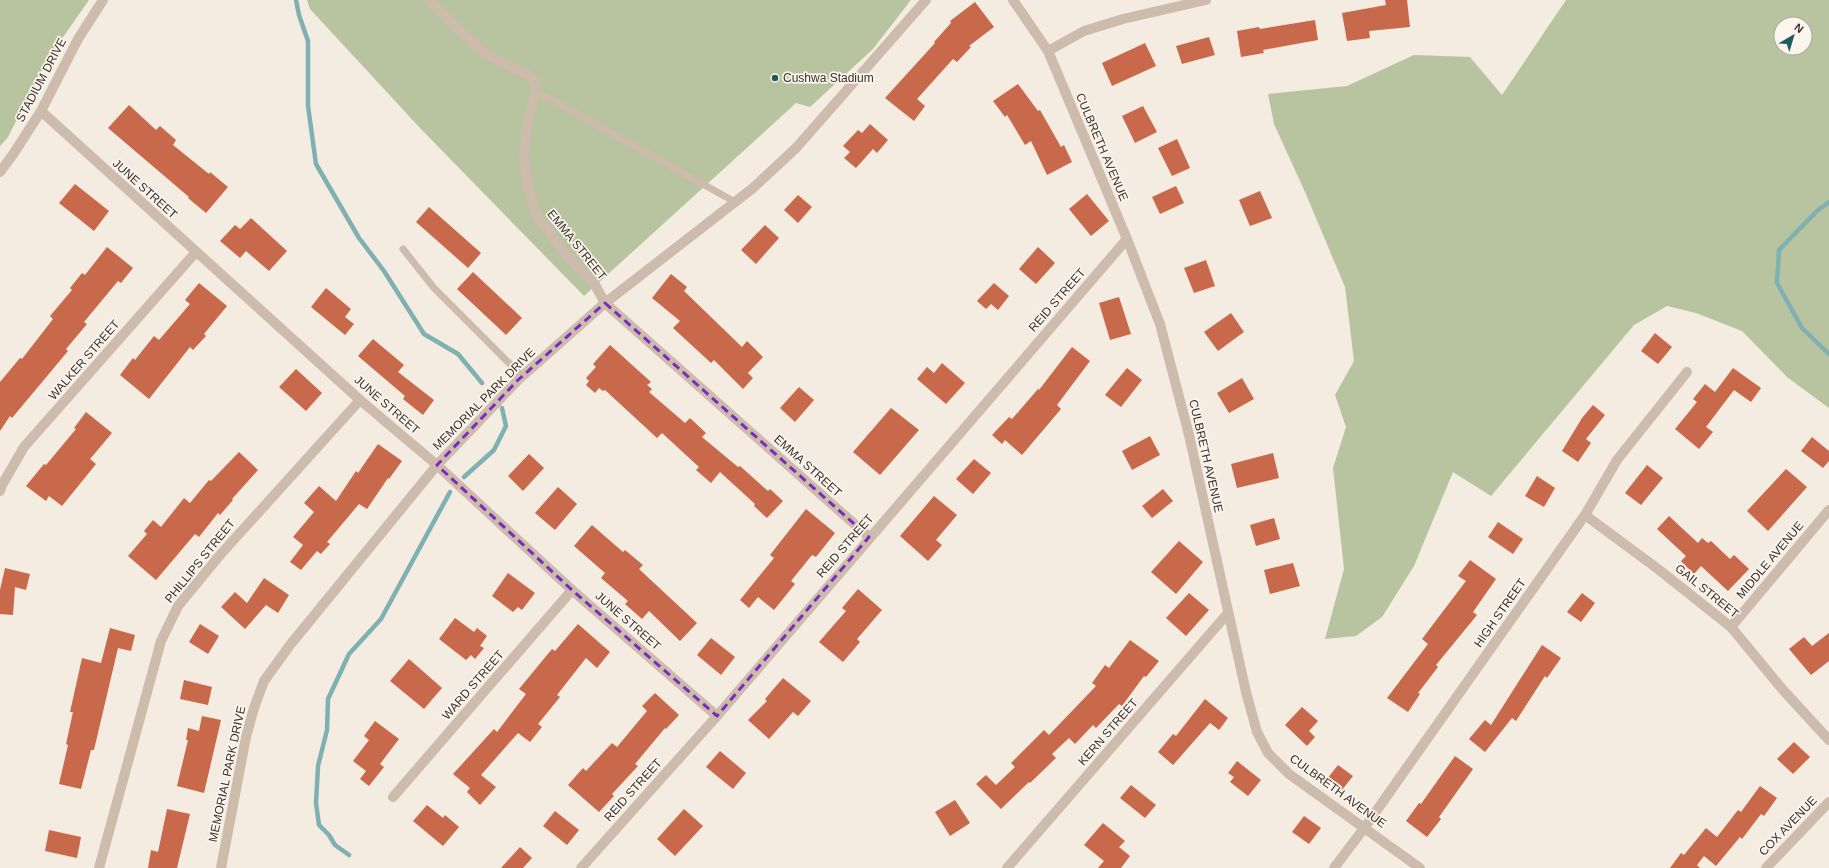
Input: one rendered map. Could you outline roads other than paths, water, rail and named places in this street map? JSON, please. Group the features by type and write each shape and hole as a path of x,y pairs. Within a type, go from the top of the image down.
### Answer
{"street":[{"name":"STADIUM DRIVE","path":"0,172 42,111 78,38 103,0"},
{"path":"429,0 472,42 491,57 528,75 535,82 536,91"},
{"name":"MEMORIAL PARK DRIVE","path":"221,868 246,737 254,708 264,681 290,645 437,465 522,376 604,303 753,188 796,148 926,0"},
{"name":"CULBRETH AVENUE","path":"1013,0 1048,51 1127,239 1160,324 1189,435 1246,692 1257,732 1268,753 1289,774 1420,868"},
{"path":"1048,51 1084,31 1124,19 1206,0"},
{"name":"EMMA STREET","path":"536,91 526,125 524,156 528,190 537,216 567,256 594,282 604,303 869,537"},
{"name":"JUNE STREET","path":"42,111 360,400 437,465 572,590 717,716"},
{"name":"REID STREET","path":"581,868 717,716 869,537 1127,239"},
{"name":"WALKER STREET","path":"0,491 24,448 196,252"},
{"name":"HIGH STREET","path":"1334,868 1365,828 1585,515 1618,460 1687,372"},
{"name":"PHILLIPS STREET","path":"99,868 161,641 178,606 220,555 360,400"},
{"name":"MIDDLE AVENUE","path":"1731,627 1829,510"},
{"name":"GAIL STREET","path":"1585,515 1658,569 1731,627 1783,690 1829,740"},
{"name":"WARD STREET","path":"393,797 572,590"},
{"name":"KERN STREET","path":"1007,868 1228,613"},
{"name":"COX AVENUE","path":"1766,868 1829,802"}],"lane":[{"path":"536,91 735,202"},
{"path":"403,249 434,288 522,376"}],"waterway":[{"path":"296,0 299,15 308,41 308,106 316,164 359,238 384,271 424,334 458,354 482,383"},
{"path":"1829,202 1817,211 1779,250 1777,283 1802,328 1829,354"},
{"path":"464,477 494,450 506,426 502,408"},
{"path":"349,855 335,845 329,835 319,825 316,803 318,766 327,730 328,699 349,654 381,619 450,492"}],"place":[{"name":"Cushwa Stadium","path":"775,78"}]}
